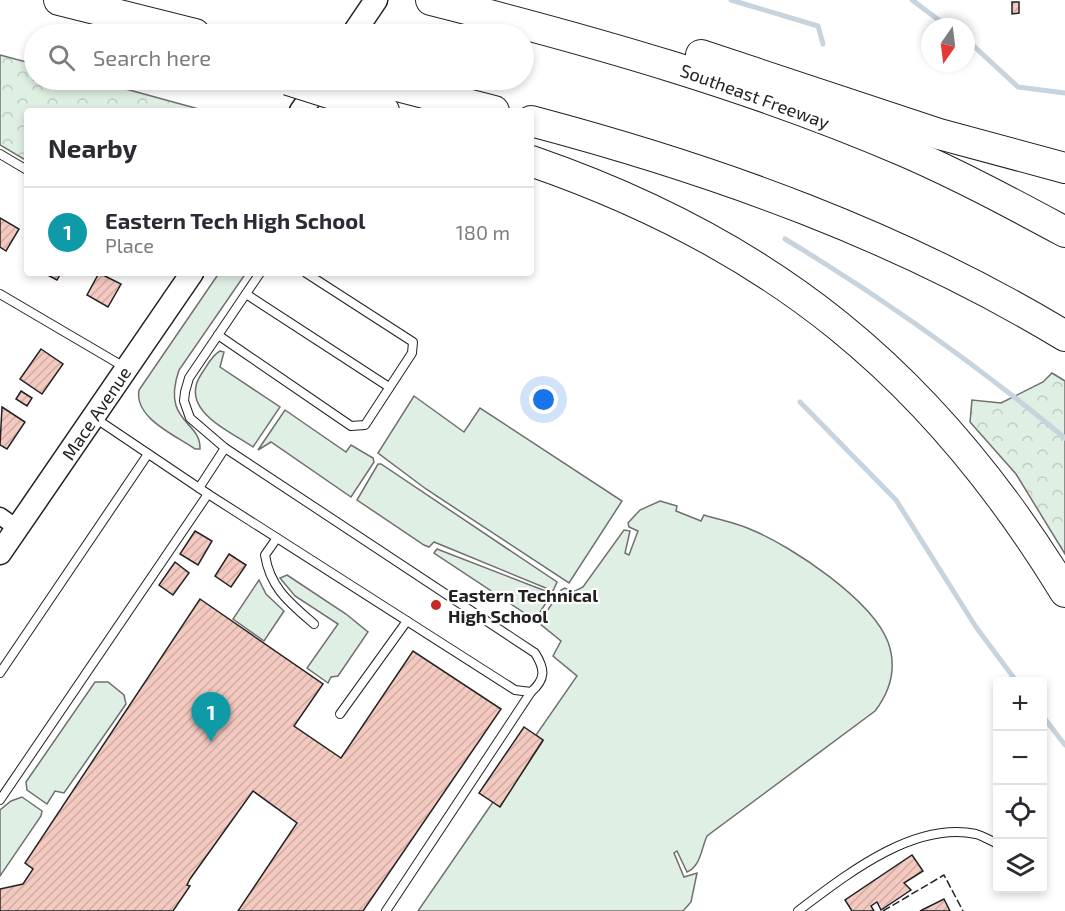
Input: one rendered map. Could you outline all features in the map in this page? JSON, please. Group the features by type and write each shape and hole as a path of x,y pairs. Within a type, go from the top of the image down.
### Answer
{"highway":[{"path":"59,0 130,24"},
{"path":"59,0 155,24"},
{"name":"Southeast Freeway","path":"431,0 522,24"},
{"path":"472,0 561,17 646,39 737,65 939,134 1065,168"},
{"name":"Southeast Freeway","path":"534,27 620,50 733,86 907,153 991,192 1065,232"},
{"path":"320,90 375,108"},
{"path":"413,90 482,108"},
{"path":"534,122 696,170 875,238 955,276 1065,336"},
{"path":"534,162 631,199 707,236 755,264 839,325 893,372 972,458 1008,503 1064,591"}],"main road":[{"path":"360,24 376,0"},
{"path":"303,108 315,90"},
{"name":"Mace Avenue","path":"0,553 9,522 94,417 190,276"}],"lane":[{"path":"0,154 24,168"},
{"path":"258,276 189,378 184,401 190,418 225,448 535,653 542,663 542,683 531,692 386,911"},
{"path":"218,335 351,426 365,425 412,353 414,342 311,276"},
{"path":"0,294 126,368"},
{"path":"246,294 389,387"},
{"path":"94,417 208,494 515,690 531,692"},
{"path":"199,488 225,448"},
{"path":"0,673 148,454"},
{"path":"0,800 208,494"},
{"path":"277,538 265,555 272,581 284,597 314,624"},
{"path":"340,714 407,621"},
{"path":"798,911 841,880 909,841 928,835 977,834 993,842"}],"green space":[{"path":"0,55 24,61 24,90 129,90 195,108 24,108 24,159 0,145"},
{"path":"217,276 244,276 179,370 175,401 178,411 199,439 200,449 195,449 167,432 149,417 139,400 139,390"},
{"path":"220,351 224,352 220,367 280,407 253,447 219,426 201,408 196,397 196,386 202,373"},
{"path":"1052,373 1065,381 1065,554 1016,474 970,422 972,400 1001,403 1043,382"},
{"path":"414,396 464,432 480,408 622,501 569,583 426,489 378,453"},
{"path":"285,410 346,452 351,445 373,458 374,462 351,497 271,442 258,450"},
{"path":"378,464 557,582 553,591 434,542 429,547 424,545 357,500"},
{"path":"660,501 677,506 676,511 701,521 704,515 740,525 769,538 809,562 849,593 866,609 879,626 891,651 891,678 881,703 875,711 707,836 698,861 692,869 687,872 677,851 674,853 684,877 697,873 691,902 683,911 418,911 493,802 521,774 543,741 536,735 577,676 553,656 561,641 539,623 561,590 565,588 573,592 583,587 624,530 630,531 625,553 629,555 638,531 629,527 628,523 640,510"},
{"path":"437,549 551,595 535,620 434,553"},
{"path":"287,575 346,614 368,632 338,676 331,677 328,683 307,668 338,624 295,596 280,578"},
{"path":"259,580 266,594 284,611 264,641 233,619"},
{"path":"95,682 108,682 124,695 126,704 64,793 55,791 47,804 27,790 26,782"},
{"path":"22,797 42,811 41,816 0,876 0,810 11,801"}],"building":[{"path":"1012,2 1019,2 1019,13 1012,14"},
{"path":"0,218 19,229 6,251 0,247"},
{"path":"97,276 105,276 121,284 108,307 87,295"},
{"path":"41,349 63,364 42,394 20,379"},
{"path":"21,391 32,398 27,406 16,399"},
{"path":"2,407 25,422 7,449 0,445"},
{"path":"195,531 212,541 198,565 180,554"},
{"path":"229,554 246,565 231,587 215,576"},
{"path":"175,562 189,573 173,595 159,585"},
{"path":"200,599 323,684 294,726 341,758 413,651 501,709 363,911 238,911 297,823 253,791 190,879 187,885 190,886 173,911 0,911 0,889 23,884 33,869 25,863"},
{"path":"524,727 543,740 500,807 479,793"},
{"path":"912,855 923,871 904,883 911,890 881,910 877,902 871,906 874,911 852,911 845,900"},
{"path":"944,899 950,911 920,911"}],"waterway":[{"path":"731,0 818,26 823,44"},
{"path":"912,0 936,18"},
{"path":"975,47 1018,87 1065,93"},
{"path":"785,239 929,333 1065,438"},
{"path":"800,402 896,500 976,627 1013,677"},
{"path":"1047,722 1065,745"}],"fence":[{"path":"883,911 944,875 963,911"}],"place":[{"name":"Eastern Technical High School","path":"436,605"},
{"name":"Eastern Tech High School","path":"211,742"}]}
